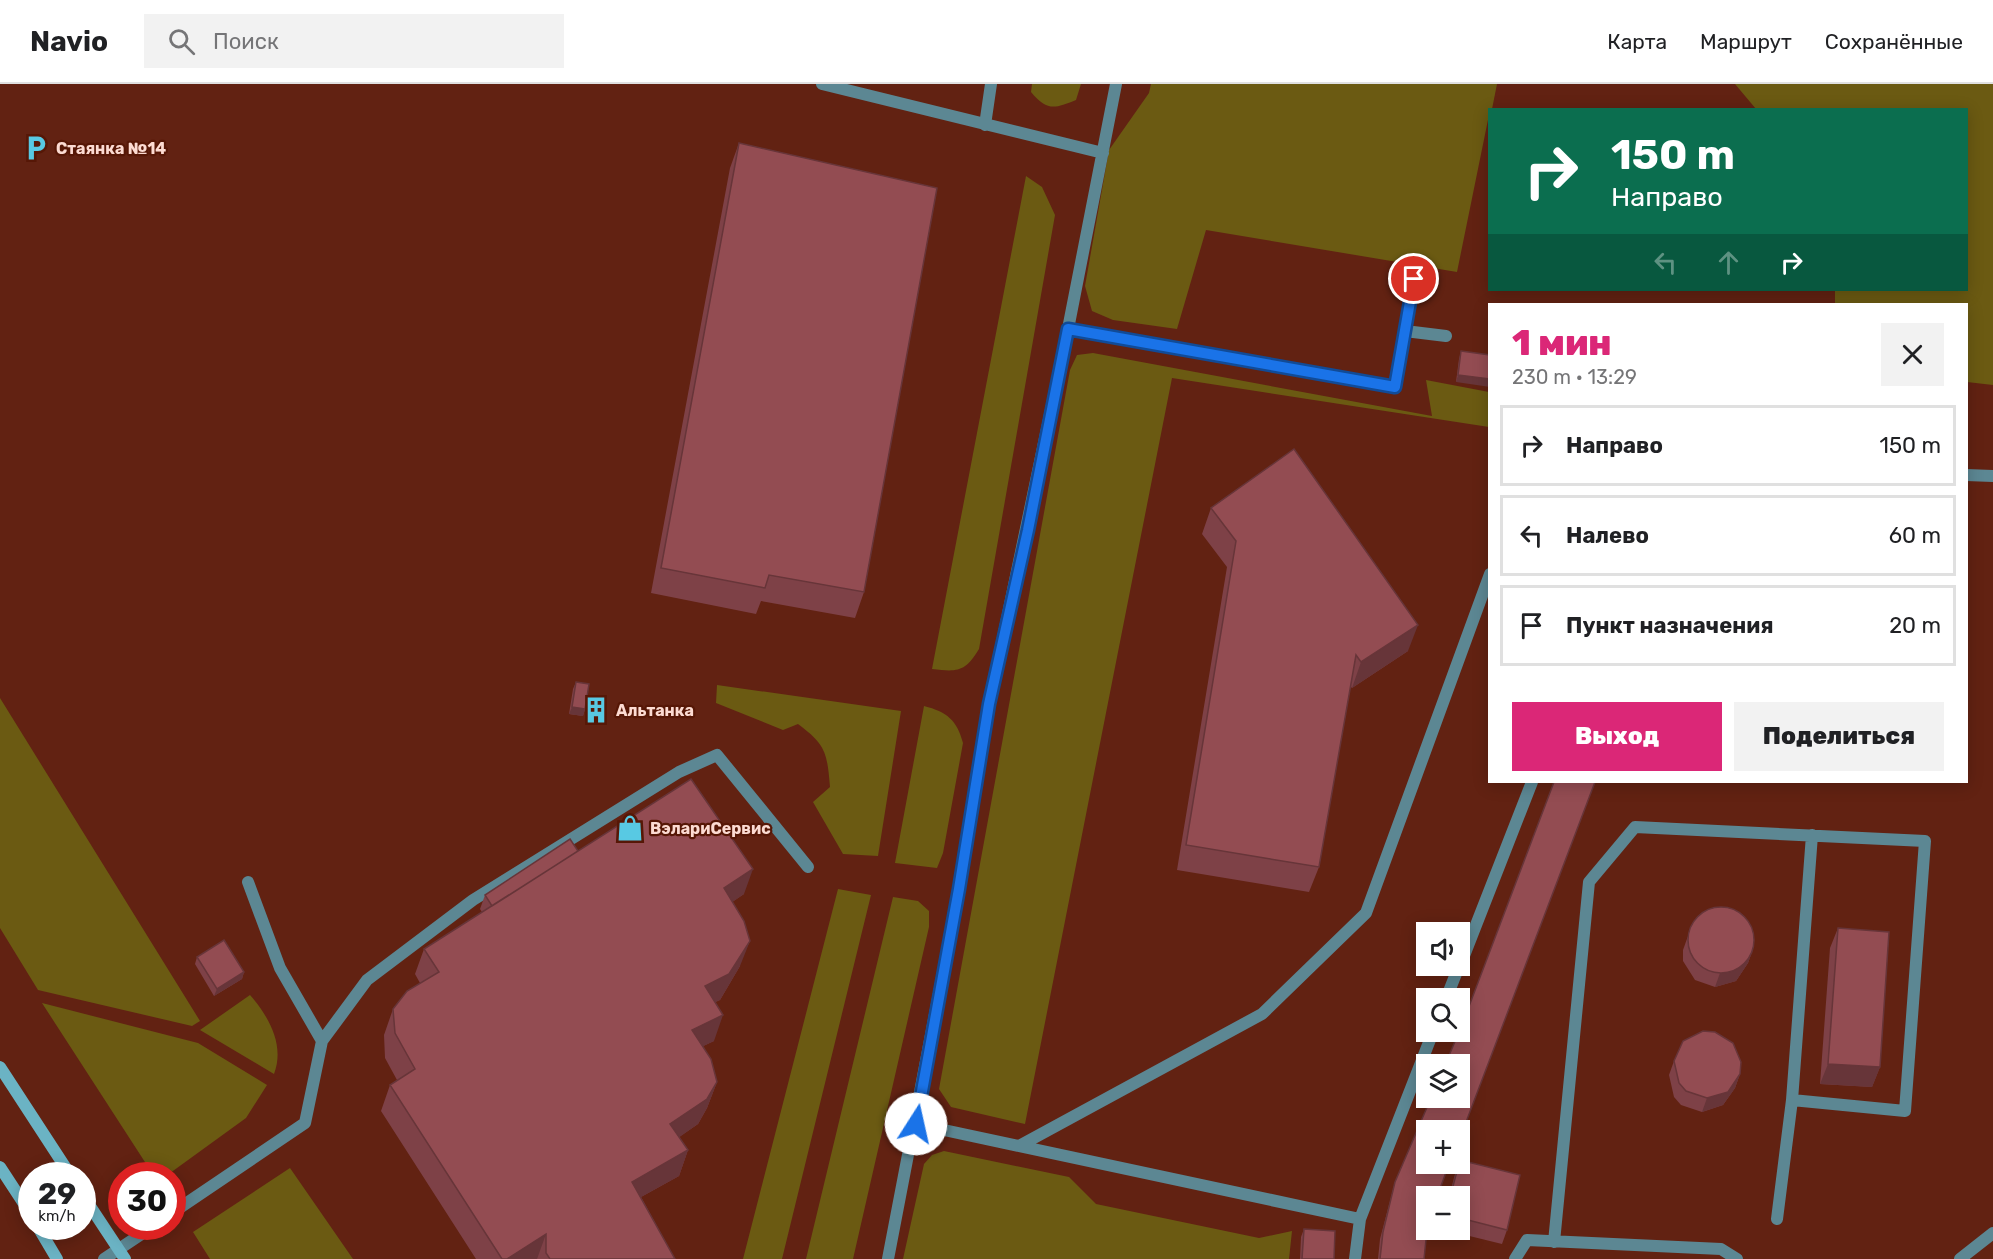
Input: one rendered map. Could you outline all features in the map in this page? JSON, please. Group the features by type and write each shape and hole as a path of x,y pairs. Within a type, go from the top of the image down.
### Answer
{"main road":[{"path":"0,1067 62,1162"},
{"path":"0,1167 18,1195"},
{"path":"96,1215 122,1254"},
{"path":"46,1240 57,1259"}],"street":[{"path":"822,84 1102,153"},
{"path":"985,125 991,84"},
{"path":"888,1259 916,1124 959,889 989,704 1028,530 1116,84"},
{"path":"1068,329 1395,387 1414,279"},
{"path":"1405,331 1446,336"},
{"path":"1968,475 1993,476"},
{"path":"1019,1146 1262,1014 1366,913 1488,579"},
{"path":"186,1204 305,1123 322,1041 367,980 472,900 679,772 717,755 808,867"},
{"path":"1470,940 1532,783"},
{"path":"1554,1242 1589,882 1635,826 1925,841 1905,1111 1792,1100"},
{"path":"1777,1219 1792,1100 1812,836"},
{"path":"248,882 280,968 322,1041"},
{"path":"1355,1259 1360,1219 1429,1042"},
{"path":"916,1124 1360,1219"},
{"path":"1960,1259 1993,1233"},
{"path":"104,1259 122,1254 138,1240"},
{"path":"1515,1259 1527,1240 1721,1249 1737,1259"}],"shaded area":[{"path":"1032,84 1081,84 1076,100 1051,106 1042,103 1031,92"},
{"path":"1151,84 1497,84 1492,108 1488,108 1488,120 1457,272 1206,230 1177,329 1113,320 1092,311 1085,286 1109,150 1149,93"},
{"path":"1735,84 1993,84 1993,385 1968,382 1968,303 1835,303 1835,291 1968,291 1968,108 1755,108"},
{"path":"1026,176 1042,187 1055,215 979,649 960,669 932,669"},
{"path":"1093,353 1432,416 1426,380 1488,392 1488,427 1172,378 1025,1124 951,1107 939,1089 1070,370 1077,355"},
{"path":"717,685 901,711 878,856 843,854 813,802 830,787 828,765 820,744 798,724 783,730 716,703"},
{"path":"0,698 200,1021 192,1026 38,990 0,928"},
{"path":"924,706 950,718 958,728 963,743 943,853 937,868 895,863"},
{"path":"838,889 871,895 782,1259 743,1259"},
{"path":"893,897 918,901 929,911 929,927 853,1259 806,1259"},
{"path":"250,995 269,1022 273,1032 278,1053 274,1074 200,1030"},
{"path":"42,1003 198,1043 267,1085 246,1118 185,1162 145,1162"},
{"path":"944,1151 1069,1177 1096,1204 1259,1238 1292,1231 1289,1259 903,1259 924,1164 932,1155"},
{"path":"290,1168 353,1259 210,1259 193,1232"}],"building":[{"path":"739,143 937,188 864,592 769,575 765,588 661,568"},
{"path":"1461,351 1488,355 1488,379 1458,375"},
{"path":"1294,449 1418,625 1361,662 1356,655 1319,867 1186,845 1236,541 1211,508"},
{"path":"576,682 589,684 585,709 572,707"},
{"path":"595,699 603,700 602,708 593,706"},
{"path":"691,779 753,869 724,888 744,921 750,941 729,974 705,986 723,1015 692,1030 711,1059 717,1082 707,1099 670,1124 688,1150 632,1182 675,1259 550,1259 546,1253 546,1234 507,1259 502,1259 390,1085 415,1069 395,1033 393,1009 407,991 439,972 424,949"},
{"path":"1554,783 1595,783 1467,1120 1422,1120 1427,1108 1470,1108 1470,1054 1450,1054 1455,1042 1470,1042 1470,1004"},
{"path":"570,839 578,851 492,906 485,895"},
{"path":"1721,907 1733,910 1744,917 1751,928 1754,940 1751,952 1744,963 1733,970 1721,973 1709,970 1698,963 1691,952 1688,940 1691,928 1698,917 1709,910"},
{"path":"1838,928 1889,932 1880,1067 1828,1064"},
{"path":"224,940 244,972 217,989 197,957"},
{"path":"1703,1031 1715,1032 1733,1043 1741,1062 1740,1074 1728,1092 1707,1098 1686,1091 1679,1083 1674,1061 1683,1041"},
{"path":"1416,1133 1416,1174 1445,1174 1441,1186 1416,1186 1416,1240 1426,1240 1424,1259 1380,1259 1383,1232 1395,1182"},
{"path":"1470,1162 1520,1175 1507,1230 1470,1221 1470,1186 1453,1186 1456,1174 1470,1174"},
{"path":"1304,1229 1335,1231 1334,1259 1302,1259"}],"place":[{"name":"Стаянка №14","path":"36,148"},
{"name":"Альтанка","path":"596,710"},
{"name":"ВэлариСервис","path":"630,828"}],"route":[{"path":"916,1124 959,889 989,704 1028,530 1068,329 1395,387 1414,279"}]}
